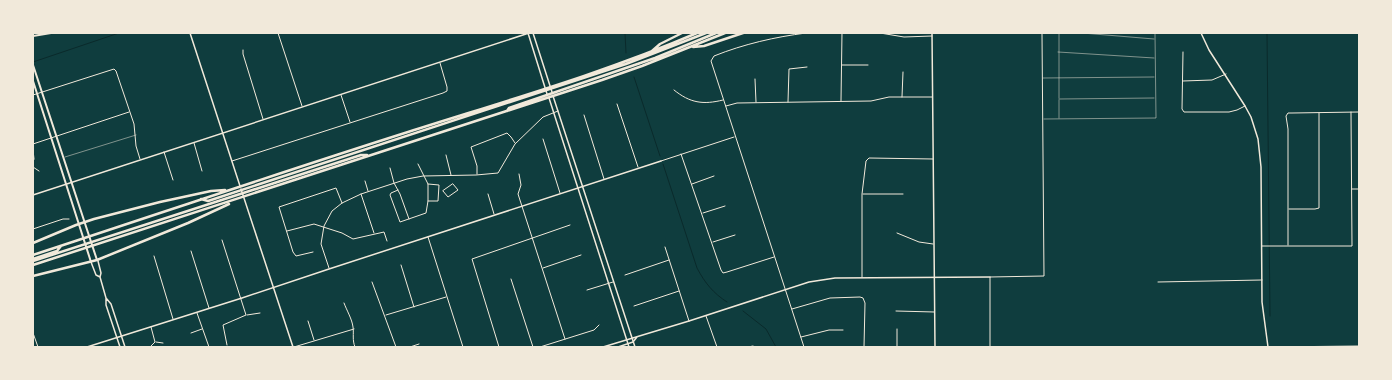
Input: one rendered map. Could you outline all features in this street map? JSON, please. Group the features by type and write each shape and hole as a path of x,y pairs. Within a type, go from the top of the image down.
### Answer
{"highway":[{"path":"651,52 660,44 682,33"},
{"path":"558,85 651,52 697,33"},
{"path":"200,199 208,201 235,192 247,186 539,91 616,68 706,33"},
{"path":"560,92 602,80 716,33"},
{"path":"33,276 97,260 188,223 249,193 507,111 599,78 621,72 725,33"},
{"path":"688,48 704,46 743,33"},
{"path":"33,255 200,199 235,188 247,186"},
{"path":"33,243 85,222 160,202 211,191 229,190"},
{"path":"33,265 100,241 237,198"},
{"path":"33,260 57,251 61,246"},
{"path":"33,260 79,248"}],"main road":[{"path":"33,36 51,33"},
{"path":"190,33 294,347"},
{"path":"33,195 528,33 629,347"},
{"path":"533,33 635,347"},
{"path":"932,33 935,347"},
{"path":"1201,33 1206,44 1245,106 1254,126 1260,153 1263,313 1269,347"},
{"path":"33,66 97,260 101,273 100,277 106,298 106,305 120,347"},
{"path":"33,81 78,224 96,276 100,277"},
{"path":"87,347 274,288 329,268 660,161"},
{"path":"603,347 627,339 637,338 785,290 821,280 862,277 990,277"},
{"path":"106,298 111,304 125,347"},
{"path":"618,347 633,342 637,338"}],"street":[{"path":"278,33 302,106"},
{"path":"804,347 723,100 712,64 712,58 718,54 749,44 806,33"},
{"path":"841,101 842,33"},
{"path":"880,33 904,37 932,36"},
{"path":"990,347 990,277 1044,276 1044,78 1042,33"},
{"path":"243,50 263,120"},
{"path":"1183,52 1182,109 1184,112 1229,112 1245,106"},
{"path":"232,161 443,93 447,91 447,88 439,62"},
{"path":"842,65 868,65"},
{"path":"788,102 789,69 807,67"},
{"path":"33,95 114,69 130,112 136,134 136,146 140,159"},
{"path":"902,97 903,72"},
{"path":"1183,80 1212,80 1226,74"},
{"path":"755,79 756,102"},
{"path":"674,90 683,98 693,101 712,103 723,100"},
{"path":"341,94 351,123"},
{"path":"725,106 737,103 756,102 871,101 889,97 933,97"},
{"path":"617,104 638,168"},
{"path":"329,268 321,244 324,226 332,211 342,203 368,191 423,176 498,173 515,144 543,117 558,111"},
{"path":"33,144 130,112"},
{"path":"1262,246 1352,246 1351,112"},
{"path":"1288,246 1288,129 1286,116 1288,113 1359,112"},
{"path":"1288,209 1319,208 1319,113"},
{"path":"584,115 604,179"},
{"path":"476,175 478,166 471,147 507,133 515,144"},
{"path":"660,161 735,136"},
{"path":"542,139 560,193"},
{"path":"193,142 202,171"},
{"path":"33,150 33,162"},
{"path":"164,152 173,180"},
{"path":"681,154 723,273 774,257"},
{"path":"446,156 452,176"},
{"path":"862,277 862,194 866,161 869,158 933,159"},
{"path":"398,190 390,195 400,222 426,213 428,184 418,164"},
{"path":"33,168 39,171"},
{"path":"390,168 394,183 410,219"},
{"path":"519,174 521,185 518,194 565,339"},
{"path":"692,184 714,176"},
{"path":"365,181 368,191"},
{"path":"428,184 439,185 438,201 428,201"},
{"path":"438,194 453,184 458,190 448,197 444,191"},
{"path":"314,252 296,256 293,252 279,207 336,188 342,203"},
{"path":"1352,189 1359,189"},
{"path":"361,194 374,233"},
{"path":"488,194 495,215"},
{"path":"862,194 903,194"},
{"path":"702,213 725,206"},
{"path":"33,229 63,219 69,219"},
{"path":"287,231 314,224 324,226 353,239 374,233 384,232 387,241"},
{"path":"499,347 472,259 570,225"},
{"path":"897,233 919,242 934,244"},
{"path":"712,243 735,235"},
{"path":"428,236 463,347"},
{"path":"222,240 242,298 246,315"},
{"path":"665,247 689,321"},
{"path":"191,251 209,309"},
{"path":"154,256 173,320"},
{"path":"543,268 581,256"},
{"path":"625,275 669,260"},
{"path":"401,265 415,307"},
{"path":"511,280 533,347"},
{"path":"1158,282 1262,280"},
{"path":"372,282 396,347"},
{"path":"587,290 613,282"},
{"path":"634,306 679,290"},
{"path":"385,316 447,297"},
{"path":"792,309 830,298 863,298 864,347"},
{"path":"344,303 352,320 354,329 354,347"},
{"path":"896,311 934,312"},
{"path":"196,312 209,347"},
{"path":"227,345 222,325 246,315 260,313"},
{"path":"706,316 717,347"},
{"path":"308,321 314,341"},
{"path":"540,347 594,330 599,325"},
{"path":"151,326 155,342"},
{"path":"191,333 202,329"},
{"path":"294,347 354,329"},
{"path":"897,329 897,347"},
{"path":"800,337 829,330 843,330"},
{"path":"33,333 38,347"},
{"path":"155,342 163,343"},
{"path":"150,347 155,342"},
{"path":"410,347 419,344"},
{"path":"748,347 752,346"},
{"path":"1269,347 1359,346"}],"lane":[{"path":"1059,33 1059,119"},
{"path":"1082,33 1114,34 1155,39"},
{"path":"1044,119 1156,118 1155,33"},
{"path":"1058,52 1156,58"},
{"path":"1044,78 1156,77"},
{"path":"1059,99 1156,98"},
{"path":"63,158 136,134"}],"waterway":[{"path":"33,62 119,33"},
{"path":"625,33 626,53"},
{"path":"1267,33 1270,316"},
{"path":"634,77 660,156"},
{"path":"663,164 697,268 710,287 727,302"},
{"path":"743,311 766,329 776,347"}]}
